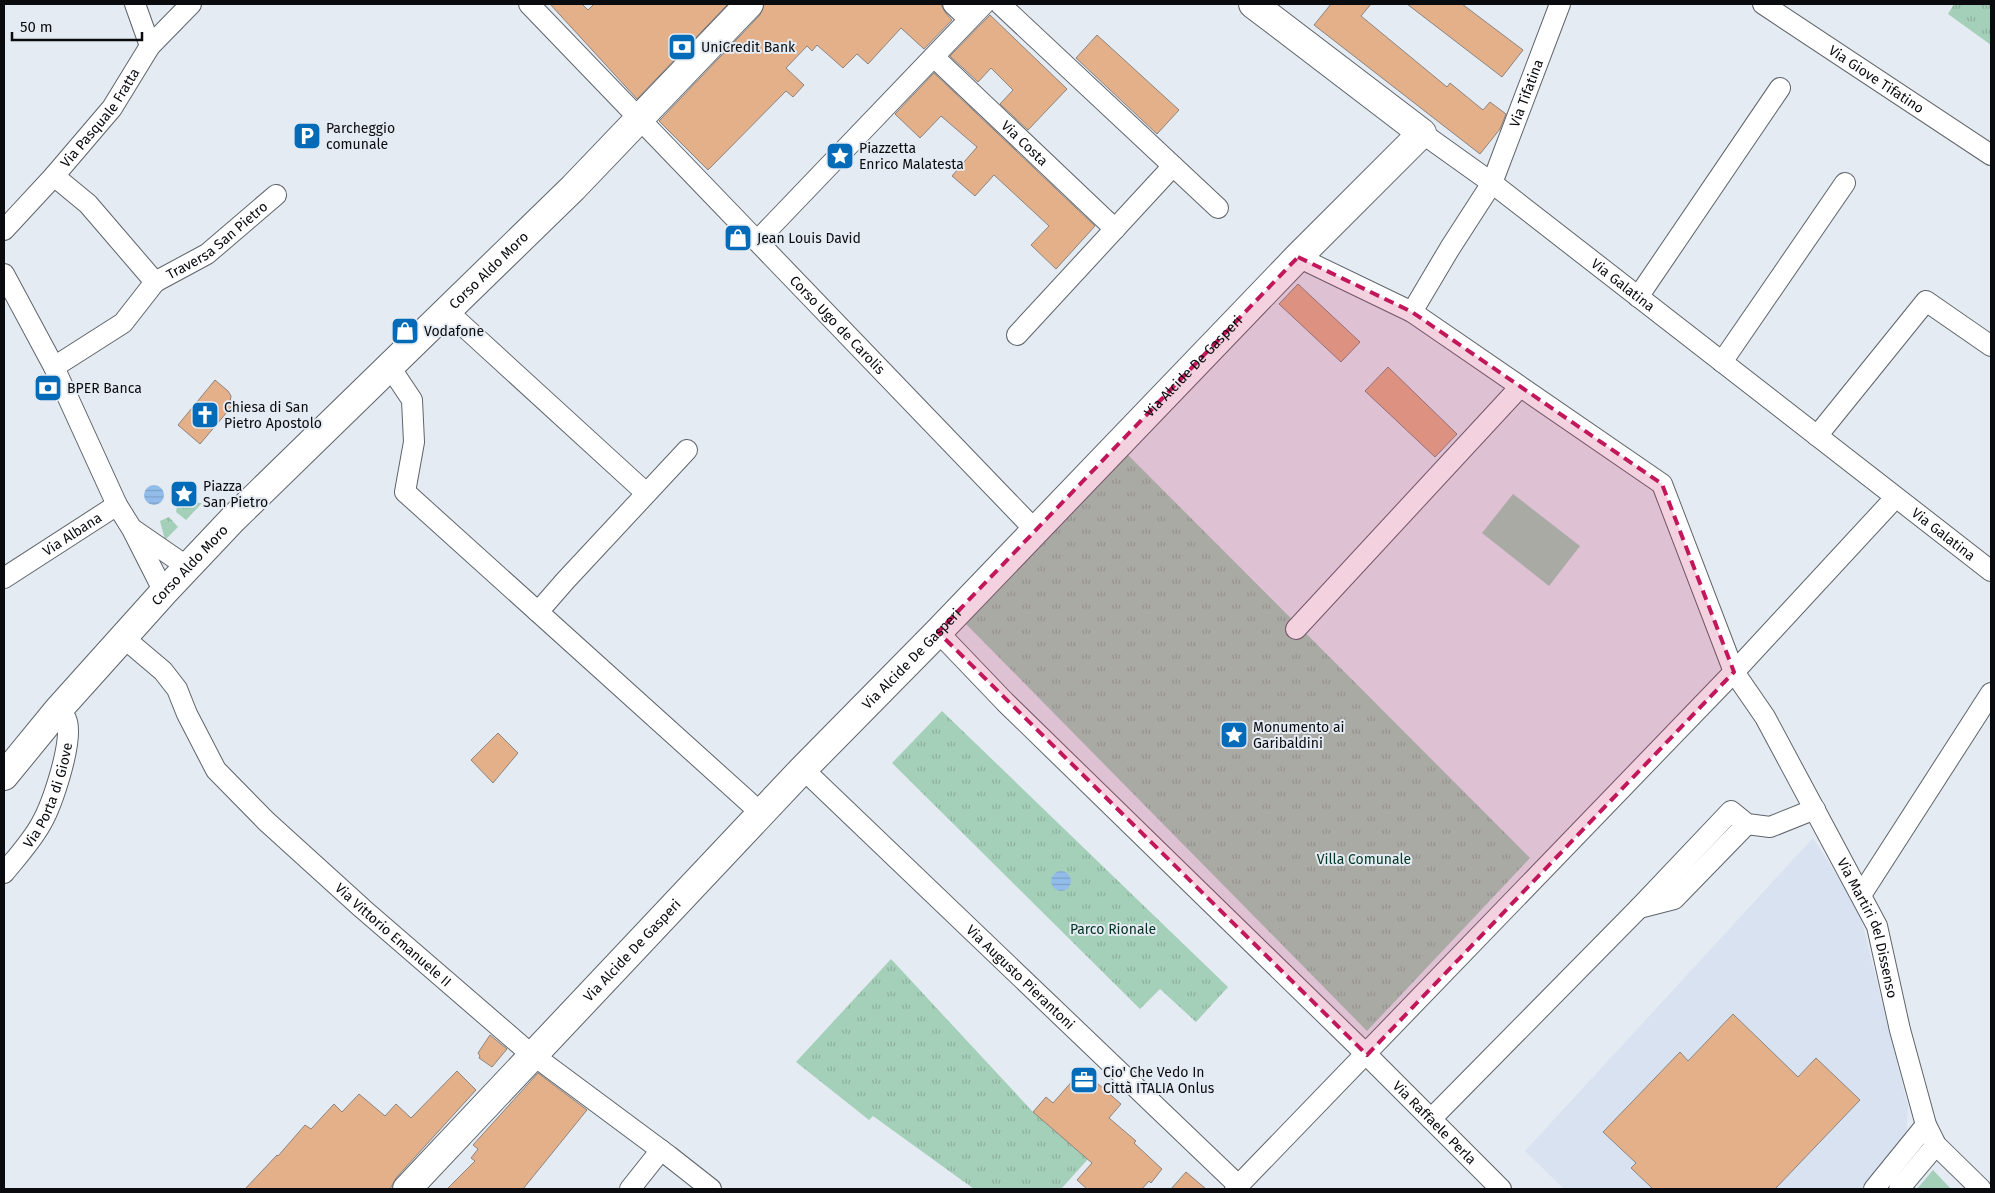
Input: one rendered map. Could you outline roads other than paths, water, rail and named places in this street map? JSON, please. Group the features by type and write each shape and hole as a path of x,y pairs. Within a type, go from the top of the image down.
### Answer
{"main road":[{"name":"Corso Aldo Moro","path":"4,776 58,710 164,592 234,519 574,188 748,4"},
{"name":"Via Galatina","path":"1253,4 1422,133"},
{"name":"Via Alcide De Gasperi","path":"407,1189 803,769 938,632 1298,257 1422,133"}],"street":[{"path":"135,4 150,46"},
{"name":"Via Pasquale Fratta","path":"4,230 54,176 112,108 150,46 191,4"},
{"name":"Corso Ugo de Carolis","path":"529,4 1035,530"},
{"path":"953,4 969,20"},
{"path":"757,241 984,4"},
{"path":"1000,4 1218,208"},
{"name":"Via Tifatina","path":"1412,312 1450,248 1492,184 1560,4"},
{"name":"Via Giove Tifatino","path":"1763,4 1991,156"},
{"name":"Via Costa","path":"934,56 1115,228"},
{"path":"1638,297 1780,88"},
{"name":"Via Galatina","path":"1422,133 1492,184 1991,571"},
{"path":"1017,335 1173,166"},
{"path":"54,176 88,204 155,282 123,323 54,367"},
{"path":"1722,362 1845,183"},
{"name":"Traversa San Pietro","path":"155,282 206,254 276,195"},
{"name":"Via Martiri del Dissenso","path":"1298,257 1412,312 1662,484 1734,672 1765,717 1877,926 1900,1030 1926,1125 1936,1145 1981,1189"},
{"path":"4,274 54,367 117,505"},
{"path":"1817,436 1926,301 1991,346"},
{"path":"447,310 646,493"},
{"path":"390,366 412,400 414,442 405,492 762,814"},
{"path":"1296,630 1520,387"},
{"path":"538,612 687,450"},
{"path":"1237,1188 1734,672 1895,498"},
{"name":"Via Albana","path":"4,578 117,505 132,529 164,592"},
{"name":"Via Albana","path":"132,529 189,568"},
{"name":"Via Raffaele Perla","path":"938,632 1005,702 1367,1055 1501,1189"},
{"name":"Via Vittorio Emanuele II","path":"124,638 163,671 177,688 187,714 216,770 232,788 363,909 532,1055 711,1189"},
{"path":"1861,895 1991,692"},
{"name":"Via Porta di Giove","path":"4,873 26,846 41,823 52,800 61,773 66,741 66,720 58,710"},
{"name":"Via Augusto Pierantoni","path":"803,769 1237,1188"},
{"path":"1431,1119 1639,908 1730,812 1747,824 1770,827 1814,809"},
{"path":"1639,908 1674,899 1747,824"},
{"path":"1874,1189 1926,1125"},
{"path":"1899,1189 1936,1145"},
{"path":"630,1189 661,1150"}],"water":[{"path":"154,485 161,488 164,495 161,502 154,505 147,502 144,495 147,488"},
{"path":"1061,871 1068,874 1071,881 1068,888 1061,891 1054,888 1051,881 1054,874"}],"place":[{"name":"UniCredit Bank","path":"682,47"},
{"name":"Parcheggio comunale","path":"307,136"},
{"name":"Piazzetta Enrico Malatesta","path":"840,156"},
{"name":"Jean Louis David","path":"738,238"},
{"name":"Vodafone","path":"405,331"},
{"name":"BPER Banca","path":"48,388"},
{"name":"Chiesa di San Pietro Apostolo","path":"205,415"},
{"name":"Piazza San Pietro","path":"184,494"},
{"name":"Monumento ai Garibaldini","path":"1234,735"},
{"name":"Cio' Che Vedo In Città ITALIA Onlus","path":"1084,1080"}],"park label":[{"name":"Villa Comunale","path":"1364,859"},
{"name":"Parco Rionale","path":"1113,929"}]}
